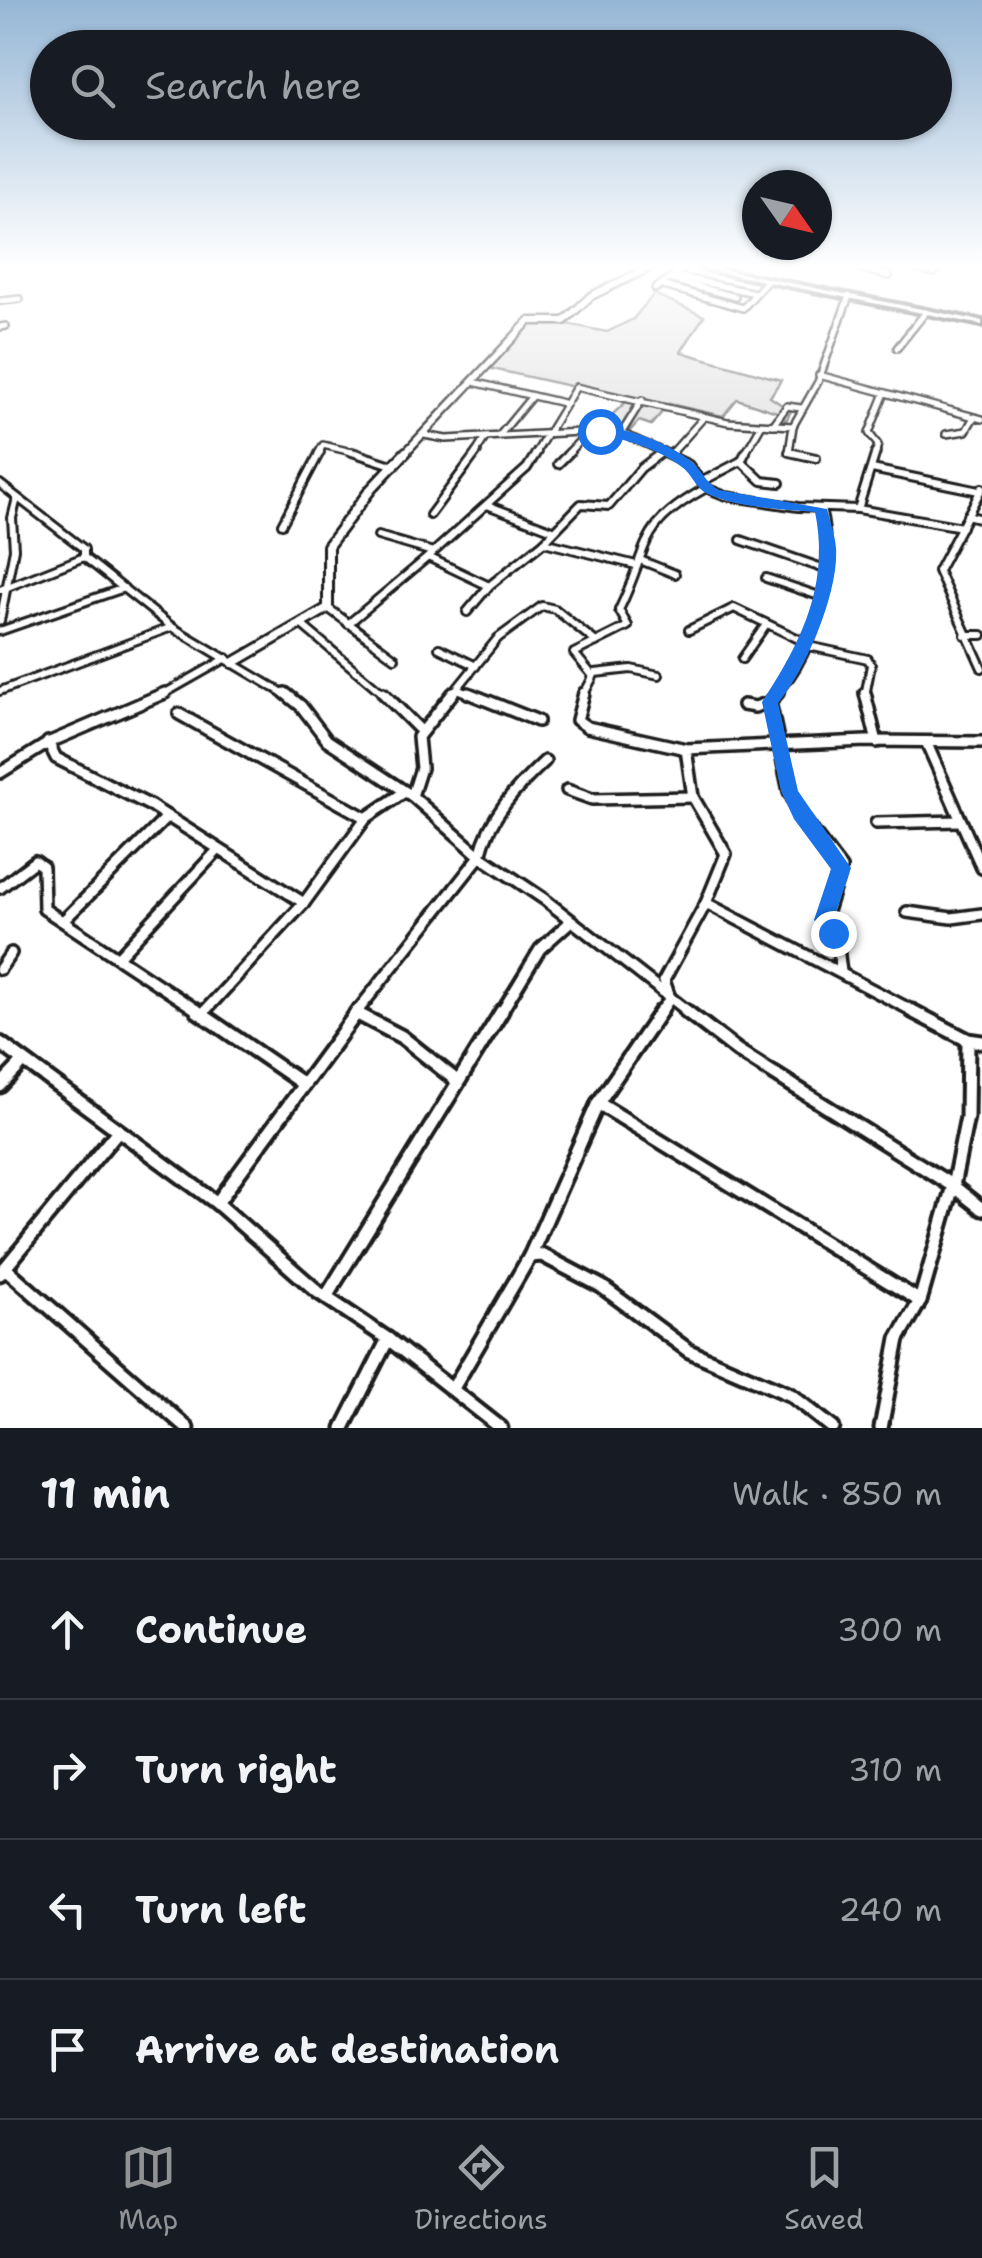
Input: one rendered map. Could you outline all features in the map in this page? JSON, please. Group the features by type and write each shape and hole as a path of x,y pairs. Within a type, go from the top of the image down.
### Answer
{"street":[{"path":"328,608 328,546 360,502 517,335"},
{"path":"816,458 789,452 793,426 834,335"},
{"path":"897,348 908,335"},
{"path":"819,375 978,418"},
{"path":"473,382 564,402"},
{"path":"348,624 527,468 564,402 580,386 704,416 760,426 793,426"},
{"path":"858,509 878,446 868,433 885,394"},
{"path":"498,436 532,396"},
{"path":"621,434 642,400"},
{"path":"772,425 787,406 802,408"},
{"path":"467,612 489,586 544,542 581,504 608,506 642,468 666,453 704,416"},
{"path":"946,434 966,430 978,418"},
{"path":"592,675 574,654 628,624 619,610 630,593 638,562 665,512 742,461 760,426"},
{"path":"558,464 587,433"},
{"path":"424,435 485,438 621,434 688,466 704,485 768,504 858,509 962,527"},
{"path":"430,515 450,493 485,438"},
{"path":"282,524 323,446 336,446 395,466"},
{"path":"742,461 762,481 780,483"},
{"path":"872,469 981,490 938,572 982,668"},
{"path":"1,486 84,548 84,557"},
{"path":"0,621 16,531 12,518 18,498"},
{"path":"487,505 553,530"},
{"path":"743,705 755,707 770,702 787,681 804,643 828,570 829,547 821,509"},
{"path":"967,516 982,519"},
{"path":"942,526 954,536"},
{"path":"0,539 16,531"},
{"path":"378,536 430,554 489,586"},
{"path":"741,540 828,570"},
{"path":"544,542 574,552 600,552 674,574"},
{"path":"0,590 84,557"},
{"path":"84,557 172,627 274,684 300,706 327,740 407,794 480,856 532,890 738,1051 953,1186 982,1209"},
{"path":"766,578 822,597"},
{"path":"0,631 124,588"},
{"path":"204,1013 304,903 366,818 407,794 421,768 417,752 421,732 498,638 542,606 568,618 596,642"},
{"path":"328,608 395,658"},
{"path":"0,773 24,753 140,706 303,626 328,608"},
{"path":"689,630 734,608 804,643 868,660 871,664 864,700 876,742"},
{"path":"303,626 381,690 421,732"},
{"path":"742,658 765,626"},
{"path":"0,690 172,627"},
{"path":"965,635 982,635"},
{"path":"439,648 476,666"},
{"path":"592,675 631,670 659,674"},
{"path":"592,675 576,714 580,723 686,749 982,742"},
{"path":"458,690 538,722"},
{"path":"770,702 789,791 800,814 841,868 824,920 837,940 840,972"},
{"path":"179,714 366,818"},
{"path":"48,742 56,758 80,767 304,903"},
{"path":"926,744 982,868"},
{"path":"670,998 664,980 706,903 726,854 693,797 686,749"},
{"path":"218,1202 400,953 480,856 482,838 545,761"},
{"path":"567,790 592,799 693,797"},
{"path":"64,920 166,818"},
{"path":"876,823 960,821"},
{"path":"119,956 218,850"},
{"path":"0,888 34,861 43,867 44,908 204,1013 302,1084"},
{"path":"706,903 968,1040 982,1042"},
{"path":"907,912 952,918 982,914"},
{"path":"326,1298 540,949 570,922"},
{"path":"0,969 11,953"},
{"path":"452,1390 530,1256 598,1103 670,998"},
{"path":"356,1014 402,1037 458,1081"},
{"path":"881,1428 898,1339 920,1301 953,1186 967,1117 968,1040"},
{"path":"0,1042 117,1132 218,1202 326,1298 388,1340 501,1428"},
{"path":"0,1086 23,1062"},
{"path":"598,1103 920,1301"},
{"path":"117,1132 2,1271 187,1428"},
{"path":"530,1256 542,1256 602,1286 689,1351 791,1395 833,1428"},
{"path":"343,1428 388,1340"}],"shaded area":[{"path":"520,335 692,335 681,352 781,380 770,397 791,411 786,421 780,413 737,399 723,416 669,404 651,425 639,421 629,432 598,428 629,399 488,368"}],"route":[{"path":"600,431 626,435 670,455 688,466 715,493 821,509 829,547 826,586 787,681 770,702 789,791 800,814 841,868 824,916 824,923 833,933"}]}
